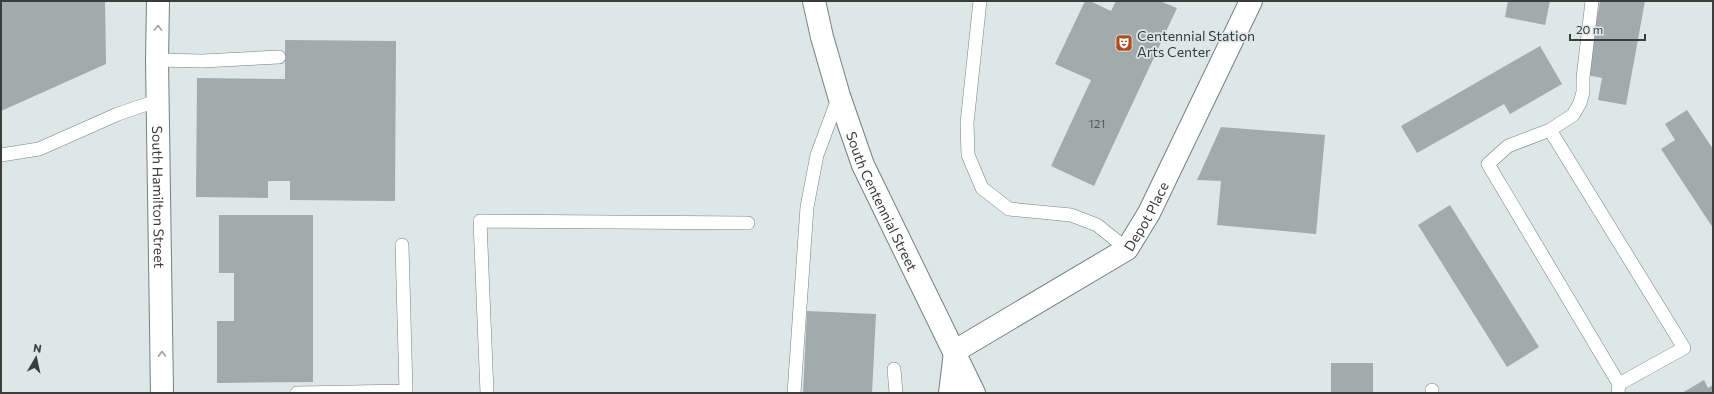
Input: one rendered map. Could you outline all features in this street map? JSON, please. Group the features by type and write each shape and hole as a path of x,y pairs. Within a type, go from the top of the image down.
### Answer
{"street":[{"name":"South Hamilton Street","path":"158,1 157,60 159,100 162,393"},
{"name":"South Centennial Street","path":"814,1 822,37 839,96 863,165 955,351 974,393"},
{"name":"Depot Place","path":"955,351 1127,250 1149,213 1251,1"},
{"path":"950,393 955,351"}],"lane":[{"path":"980,1 967,123 968,155 982,188 1009,209 1072,215 1097,224 1127,250"},
{"path":"1550,130 1684,348 1619,388 1488,164 1508,146 1550,130 1573,115 1580,103 1583,92 1584,64 1592,1"},
{"path":"157,60 202,61 279,57"},
{"path":"794,393 807,207 817,155 839,96"},
{"path":"1,155 39,149 118,114 159,100"},
{"path":"487,393 480,221 748,223"},
{"path":"297,393 406,391 402,245"},
{"path":"894,369 896,393"}],"building":[{"path":"1,1 105,1 106,64 1,111"},
{"path":"1085,1 1090,1 1111,11 1116,1 1160,1 1177,8 1094,186 1051,166 1091,80 1055,64"},
{"path":"1508,1 1550,1 1545,25 1505,17"},
{"path":"1600,1 1645,1 1626,105 1598,100 1602,78 1587,75"},
{"path":"285,40 396,41 395,201 290,200 290,181 268,181 268,198 196,197 197,78 285,79"},
{"path":"1540,46 1562,84 1510,114 1504,104 1417,153 1401,126"},
{"path":"1687,110 1713,149 1713,228 1661,149 1675,140 1665,124"},
{"path":"1221,127 1325,135 1316,234 1217,225 1221,181 1197,180"},
{"path":"1450,205 1539,347 1507,367 1418,225"},
{"path":"219,215 313,215 313,382 217,383 217,321 234,321 234,273 219,273"},
{"path":"807,311 876,314 872,393 803,393"},
{"path":"1331,363 1373,363 1373,393 1331,393"},
{"path":"1704,380 1708,388 1713,385 1713,393 1682,393"}],"place":[{"name":"Centennial Station Arts Center","path":"1124,43"}]}
